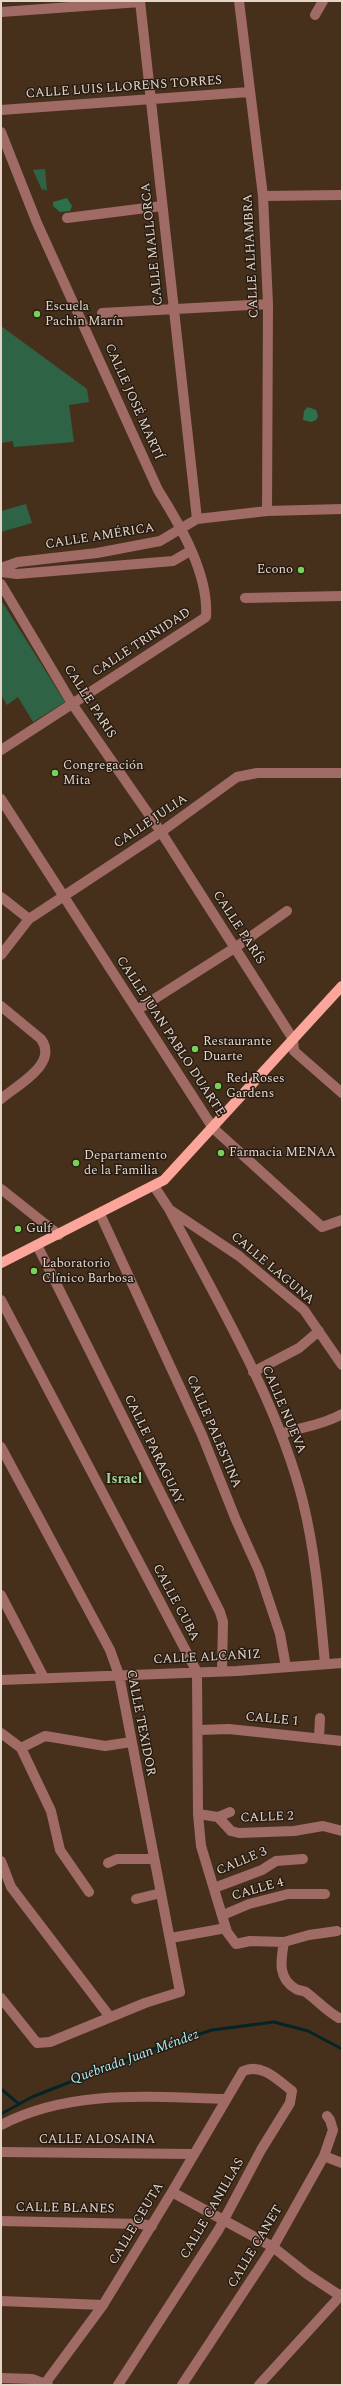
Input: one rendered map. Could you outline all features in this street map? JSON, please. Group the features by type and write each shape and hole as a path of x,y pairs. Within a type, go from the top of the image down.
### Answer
{"main road":[{"path":"1,1263 154,1186 180,1166 342,986"}],"street":[{"path":"1,12 140,1"},
{"name":"CALLE MALLORCA","path":"140,1 197,519"},
{"name":"CALLE ALHAMBRA","path":"239,1 263,196 268,304 267,511"},
{"path":"315,15 323,1"},
{"name":"CALLE LUIS LLORENS TORRES","path":"1,110 249,92"},
{"name":"CALLE JOSÉ MARTÍ","path":"1,132 37,223 158,490 182,529 201,580 206,607 206,617"},
{"path":"263,196 342,195"},
{"path":"67,218 162,206"},
{"path":"102,313 268,304"},
{"name":"CALLE AMÉRICA","path":"1,568 18,562 97,553 160,541 197,519 267,511 342,509"},
{"name":"CALLE AMÉRICA","path":"1,572 17,574 173,561 190,551"},
{"name":"CALLE PARIS","path":"1,584 73,705 161,832"},
{"path":"245,598 342,596"},
{"name":"CALLE TRINIDAD","path":"1,750 73,705 206,617"},
{"name":"CALLE JULIA","path":"1,955 29,919 161,832 237,777 257,773 342,773"},
{"name":"CALLE JUAN PABLO DUARTE","path":"1,799 62,897 213,1128 322,1227 342,1220"},
{"name":"CALLE PARÍS","path":"161,832 236,947 293,1039 294,1051 342,1093"},
{"path":"1,897 29,919"},
{"path":"136,1010 236,947 287,911"},
{"path":"1,1006 44,1042 46,1056 41,1067 1,1099"},
{"name":"CALLE NUEVA","path":"154,1186 169,1209 253,1372 281,1434 295,1476 310,1533 318,1583 325,1664"},
{"path":"1,1189 59,1235"},
{"name":"CALLE LAGUNA","path":"169,1209 239,1256 304,1310 320,1331 342,1365"},
{"name":"CALLE PALESTINA","path":"100,1214 202,1435 236,1520 259,1571 280,1634 286,1667"},
{"name":"CALLE PARAGUAY","path":"37,1245 220,1612 223,1622 222,1671"},
{"name":"CALLE CUBA","path":"1,1300 197,1672 199,1730 198,1814 201,1846 226,1928 236,1944 250,1941 284,1942"},
{"path":"253,1372 299,1348 320,1331"},
{"path":"281,1434 314,1424 327,1423 342,1414"},
{"name":"CALLE TEXIDOR","path":"1,1447 110,1650 119,1675 154,1859 171,1938 180,1992 145,2003 110,2017"},
{"path":"1,1595 44,1678"},
{"name":"CALLE ALCAÑIZ","path":"1,1680 222,1671 342,1663"},
{"path":"319,1738 320,1718"},
{"name":"CALLE 1","path":"199,1730 229,1730 342,1741"},
{"path":"1,1733 21,1748 51,1811 60,1850 88,1892"},
{"path":"21,1748 45,1736 106,1746 131,1742"},
{"path":"198,1814 218,1817 230,1812"},
{"name":"CALLE 2","path":"218,1817 231,1831 239,1834 294,1830 323,1826 342,1831"},
{"path":"108,1863 117,1859 154,1859"},
{"name":"CALLE 3","path":"214,1888 262,1870 276,1861 303,1859"},
{"path":"1,1861 11,1887 110,2017 50,2042 37,2043 1,1998"},
{"path":"136,1899 161,1893"},
{"name":"CALLE 4","path":"223,1915 249,1904 288,1894 325,1894"},
{"path":"171,1938 226,1928"},
{"path":"337,1931 309,1935 284,1942 281,1969 285,1980 296,1989 306,1992 319,2005 339,2018"},
{"name":"CALLE CANILLAS","path":"118,2385 224,2220 261,2150 290,2103 292,2091 268,2072 252,2067 243,2071"},
{"name":"CALLE CEUTA","path":"46,2385 103,2304 152,2226 225,2099 243,2071"},
{"path":"1,2125 38,2109 86,2098 225,2099"},
{"name":"CALLE CANET","path":"182,2385 273,2247 324,2156 333,2130 327,2116"},
{"name":"CALLE ALOSAINA","path":"1,2152 193,2154"},
{"path":"324,2156 342,2164"},
{"path":"172,2192 273,2247 306,2274 341,2294 259,2385"},
{"name":"CALLE BLANES","path":"1,2221 141,2224 152,2226"},
{"path":"1,2301 103,2304"},
{"path":"1,2378 32,2379 46,2385"}],"green space":[{"path":"45,169 47,191 45,189 42,190 33,170"},
{"path":"67,198 72,206 70,211 60,212 53,206 53,202"},
{"path":"1,326 87,389 89,402 69,405 74,442 14,447 13,441 1,443"},
{"path":"308,407 316,410 318,416 316,420 311,422 303,420 304,411"},
{"path":"26,504 32,523 1,532 1,511"},
{"path":"1,600 65,702 33,722 18,697 7,705 1,695"}],"waterway":[{"name":"Quebrada Juan Méndez","path":"1,2114 32,2097 156,2048 212,2030 274,2022 308,2031 342,2049"},
{"path":"1,2089 19,2104"}],"place":[{"name":"Escuela Pachin Marín","path":"37,314"},
{"name":"Econo","path":"301,570"},
{"name":"Congregación Mita","path":"55,773"},
{"name":"Restaurante Duarte","path":"195,1049"},
{"name":"Red Roses Gardens","path":"218,1086"},
{"name":"Farmacia MENAA","path":"221,1153"},
{"name":"Departamento de la Familia","path":"76,1163"},
{"name":"Gulf","path":"18,1229"},
{"name":"Laboratorio Clínico Barbosa","path":"34,1271"}],"district":[{"name":"Israel","path":"124,1480"}]}
